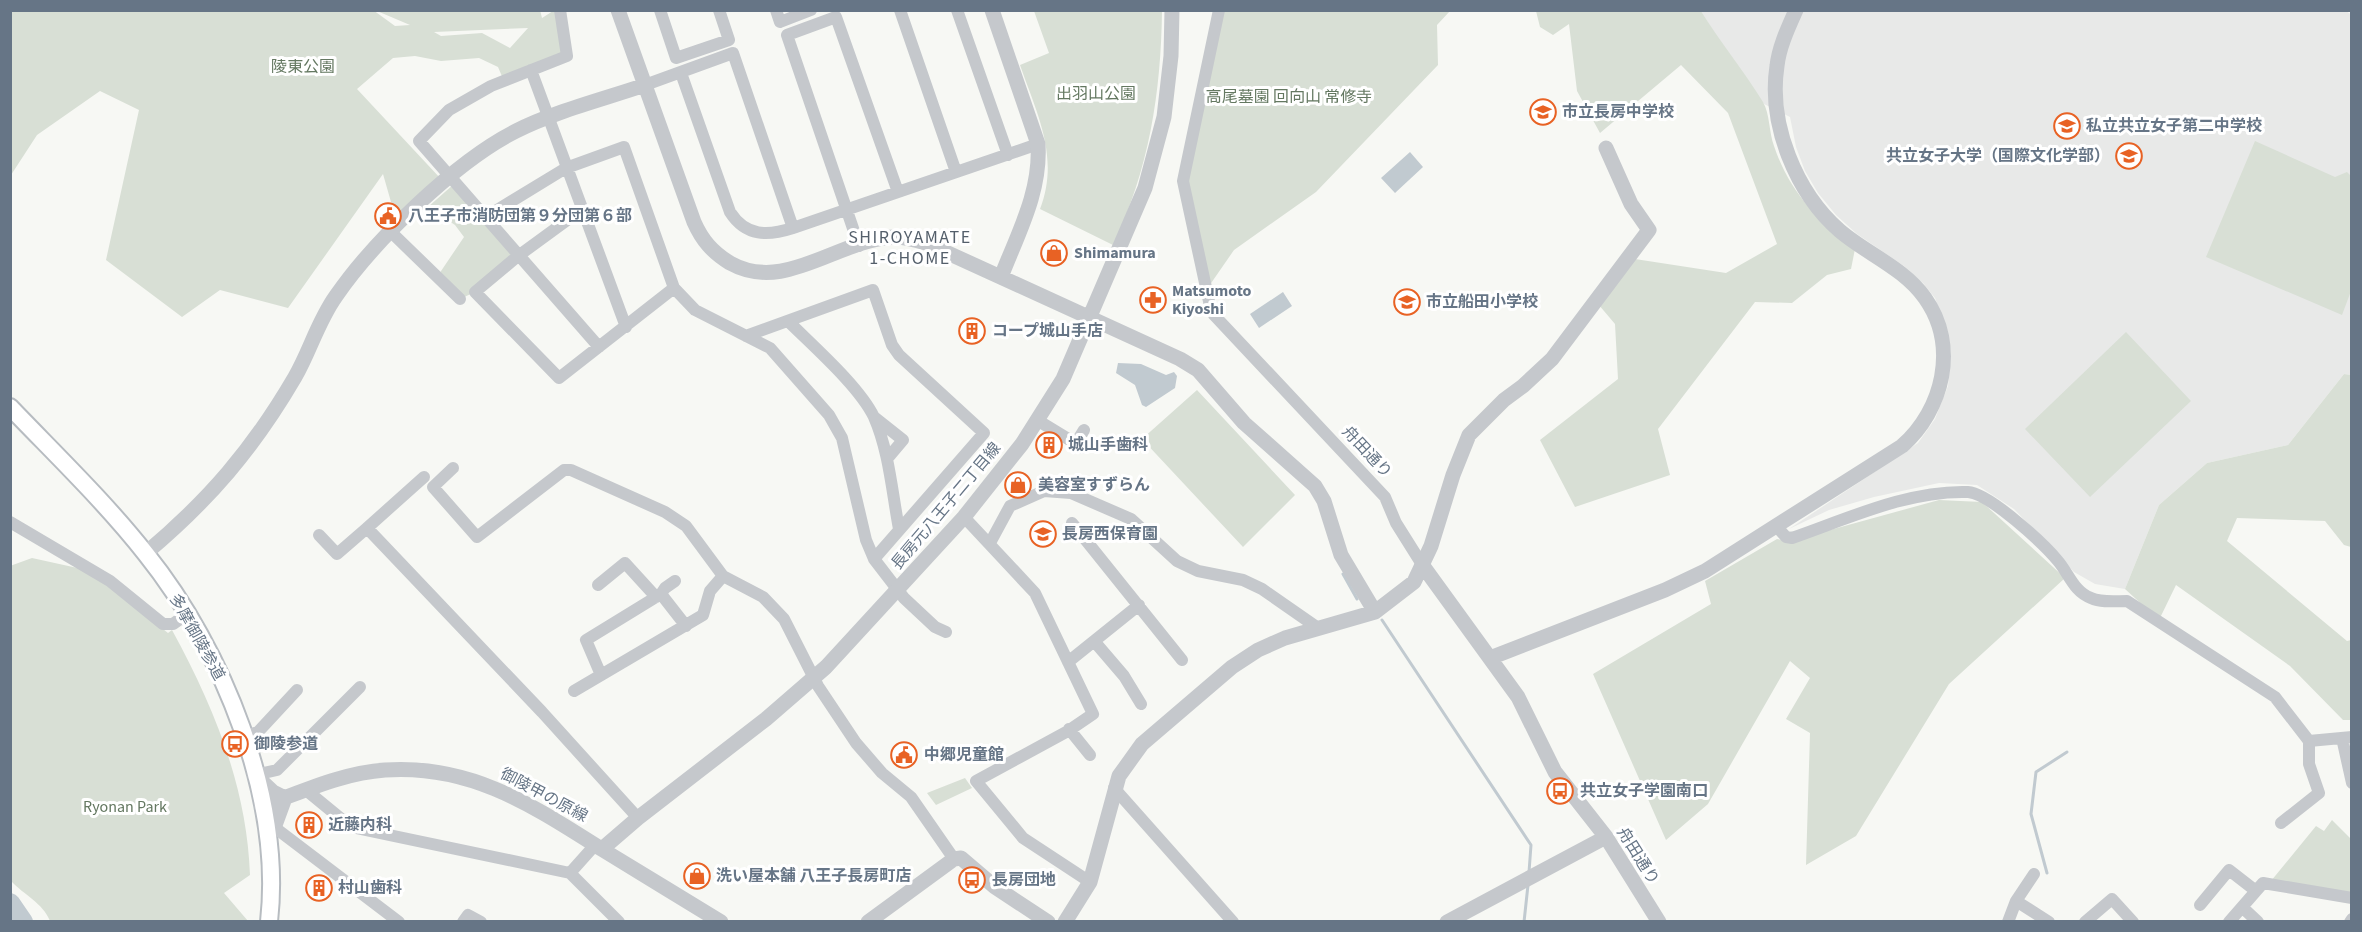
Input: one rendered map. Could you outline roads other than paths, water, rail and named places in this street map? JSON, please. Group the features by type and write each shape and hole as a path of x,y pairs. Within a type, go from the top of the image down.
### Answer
{"main road":[{"name":"多摩御陵参道","path":"10,407 146,553 187,614 219,674 243,737 270,829 269,921"}],"street":[{"path":"560,10 567,56 490,86 448,110 419,141 599,347"},
{"path":"618,10 694,222 699,234 717,255 743,270 762,274 784,271 859,246 895,237 926,243 1166,352 1198,370 1244,423 1315,486 1324,501 1341,555 1375,612"},
{"path":"660,10 676,58 729,40 719,10"},
{"path":"776,10 780,22 811,10"},
{"path":"900,10 956,172"},
{"path":"957,10 1008,155"},
{"path":"992,10 1038,144 1040,165 1035,195 1001,277"},
{"name":"長房元八王子二丁目線","path":"598,847 766,719 814,677 964,518 994,482 1037,420 1062,379 1090,318 1131,223 1155,156 1164,117 1171,56 1172,10"},
{"name":"舟田通り","path":"1219,10 1183,181 1210,306 1214,315 1385,497 1395,523 1423,566 1530,717 1555,772 1606,837 1659,921"},
{"path":"1490,658 1665,590 1706,571 1777,528 1913,436 1932,406 1939,391 1944,364 1938,324 1925,298 1904,276 1840,231 1821,211 1800,183 1780,125 1775,92 1777,66 1786,32 1796,10"},
{"path":"859,246 787,36 836,17 898,192"},
{"path":"146,553 187,518 237,464 295,377 318,325 334,298 365,256 449,178 516,130 733,53 793,228"},
{"path":"531,70 547,119 626,327"},
{"path":"681,72 730,212 736,222 748,230 766,235 847,210 1038,144"},
{"path":"484,218 566,168 624,147 674,288 694,310 770,348 829,415 842,438 866,540 874,559 897,591 935,627 946,632"},
{"path":"1065,921 1090,882 1119,776 1142,744 1232,667 1276,642 1375,612 1414,582 1423,566 1452,475 1469,435 1504,400 1523,386 1551,359 1649,230 1631,204 1606,148"},
{"path":"581,210 518,256 476,292 559,378 674,288"},
{"path":"390,231 460,299"},
{"path":"746,336 873,290 892,345 903,360 984,433 874,559"},
{"path":"788,321 860,396 873,417 887,459 899,529"},
{"path":"873,417 903,440 887,459"},
{"path":"1037,420 1080,446 1084,430"},
{"path":"453,468 433,487 477,537 564,470 571,470 665,512 686,526 723,576 764,597 784,619 814,677 856,743 882,773 911,797 954,859"},
{"path":"319,535 337,554 424,477"},
{"path":"990,543 1010,506 1044,491 1071,493 1131,519 1177,561 1198,571 1244,580 1262,589 1290,611 1318,628"},
{"path":"1777,528 1786,537 1792,538 1875,506 1938,495 1976,494 1999,509 2052,556 2081,593 2106,601 2127,601 2275,698 2309,741 2309,764 2319,793 2282,823"},
{"path":"964,518 1035,592 1093,714 976,781 1023,838 1090,882"},
{"path":"10,522 111,581 163,624 173,624 187,614"},
{"path":"1072,523 1182,660"},
{"path":"367,528 542,712 638,818"},
{"path":"598,585 625,563 686,626"},
{"path":"574,692 703,615 710,591 723,576"},
{"path":"601,675 586,640 659,596 675,581"},
{"path":"1068,662 1139,604"},
{"path":"1094,642 1124,676 1141,704"},
{"path":"255,775 277,770 360,687"},
{"path":"243,737 258,732 297,690"},
{"path":"1070,729 1090,754"},
{"path":"2309,741 2347,738 2352,783"},
{"name":"御陵甲の原線","path":"262,806 348,776 385,770 447,773 513,795 721,921"},
{"path":"255,775 273,792 285,798 270,829 287,837 399,921"},
{"path":"1114,788 1233,921"},
{"path":"306,790 351,827 570,873 619,921"},
{"path":"269,855 287,837"},
{"path":"1447,921 1606,837"},
{"path":"570,873 598,847"},
{"path":"868,921 954,859 962,858 995,887 1048,921"},
{"path":"2200,905 2229,870 2256,891"},
{"path":"2008,921 2016,901 2034,874"},
{"path":"2229,921 2263,883 2352,898"},
{"path":"2085,921 2112,899 2133,921"},
{"path":"2016,901 2049,921"},
{"path":"2242,907 2258,921"},
{"path":"463,921 468,915 481,921"}],"waterway":[{"path":"1343,574 1357,599"},
{"path":"1382,620 1531,845 1529,872"},
{"path":"2047,873 2031,814 2036,772 2067,752"},
{"path":"1524,922 1528,885"},
{"path":"10,903 23,922"}],"place":[{"name":"市立長房中学校","path":"1543,112"},
{"name":"私立共立女子第二中学校","path":"2067,126"},
{"name":"共立女子大学（国際文化学部）","path":"2129,156"},
{"name":"八王子市消防団第９分団第６部","path":"388,216"},
{"name":"Shimamura","path":"1054,253"},
{"name":"Matsumoto Kiyoshi","path":"1153,300"},
{"name":"市立船田小学校","path":"1407,302"},
{"name":"コープ城山手店","path":"972,331"},
{"name":"城山手歯科","path":"1049,445"},
{"name":"美容室すずらん","path":"1018,485"},
{"name":"長房西保育園","path":"1043,534"},
{"name":"御陵参道","path":"235,744"},
{"name":"中郷児童館","path":"904,755"},
{"name":"共立女子学園南口","path":"1560,791"},
{"name":"近藤内科","path":"309,825"},
{"name":"洗い屋本舗 八王子長房町店","path":"697,876"},
{"name":"長房団地","path":"972,880"},
{"name":"村山歯科","path":"319,888"}],"district":[{"name":"SHIROYAMATE 1-CHOME","path":"910,247"}],"park label":[{"name":"陵東公園","path":"303,67"},
{"name":"出羽山公園","path":"1096,94"},
{"name":"高尾墓園 回向山 常修寺","path":"1289,97"},
{"name":"Ryonan Park","path":"125,807"}]}
